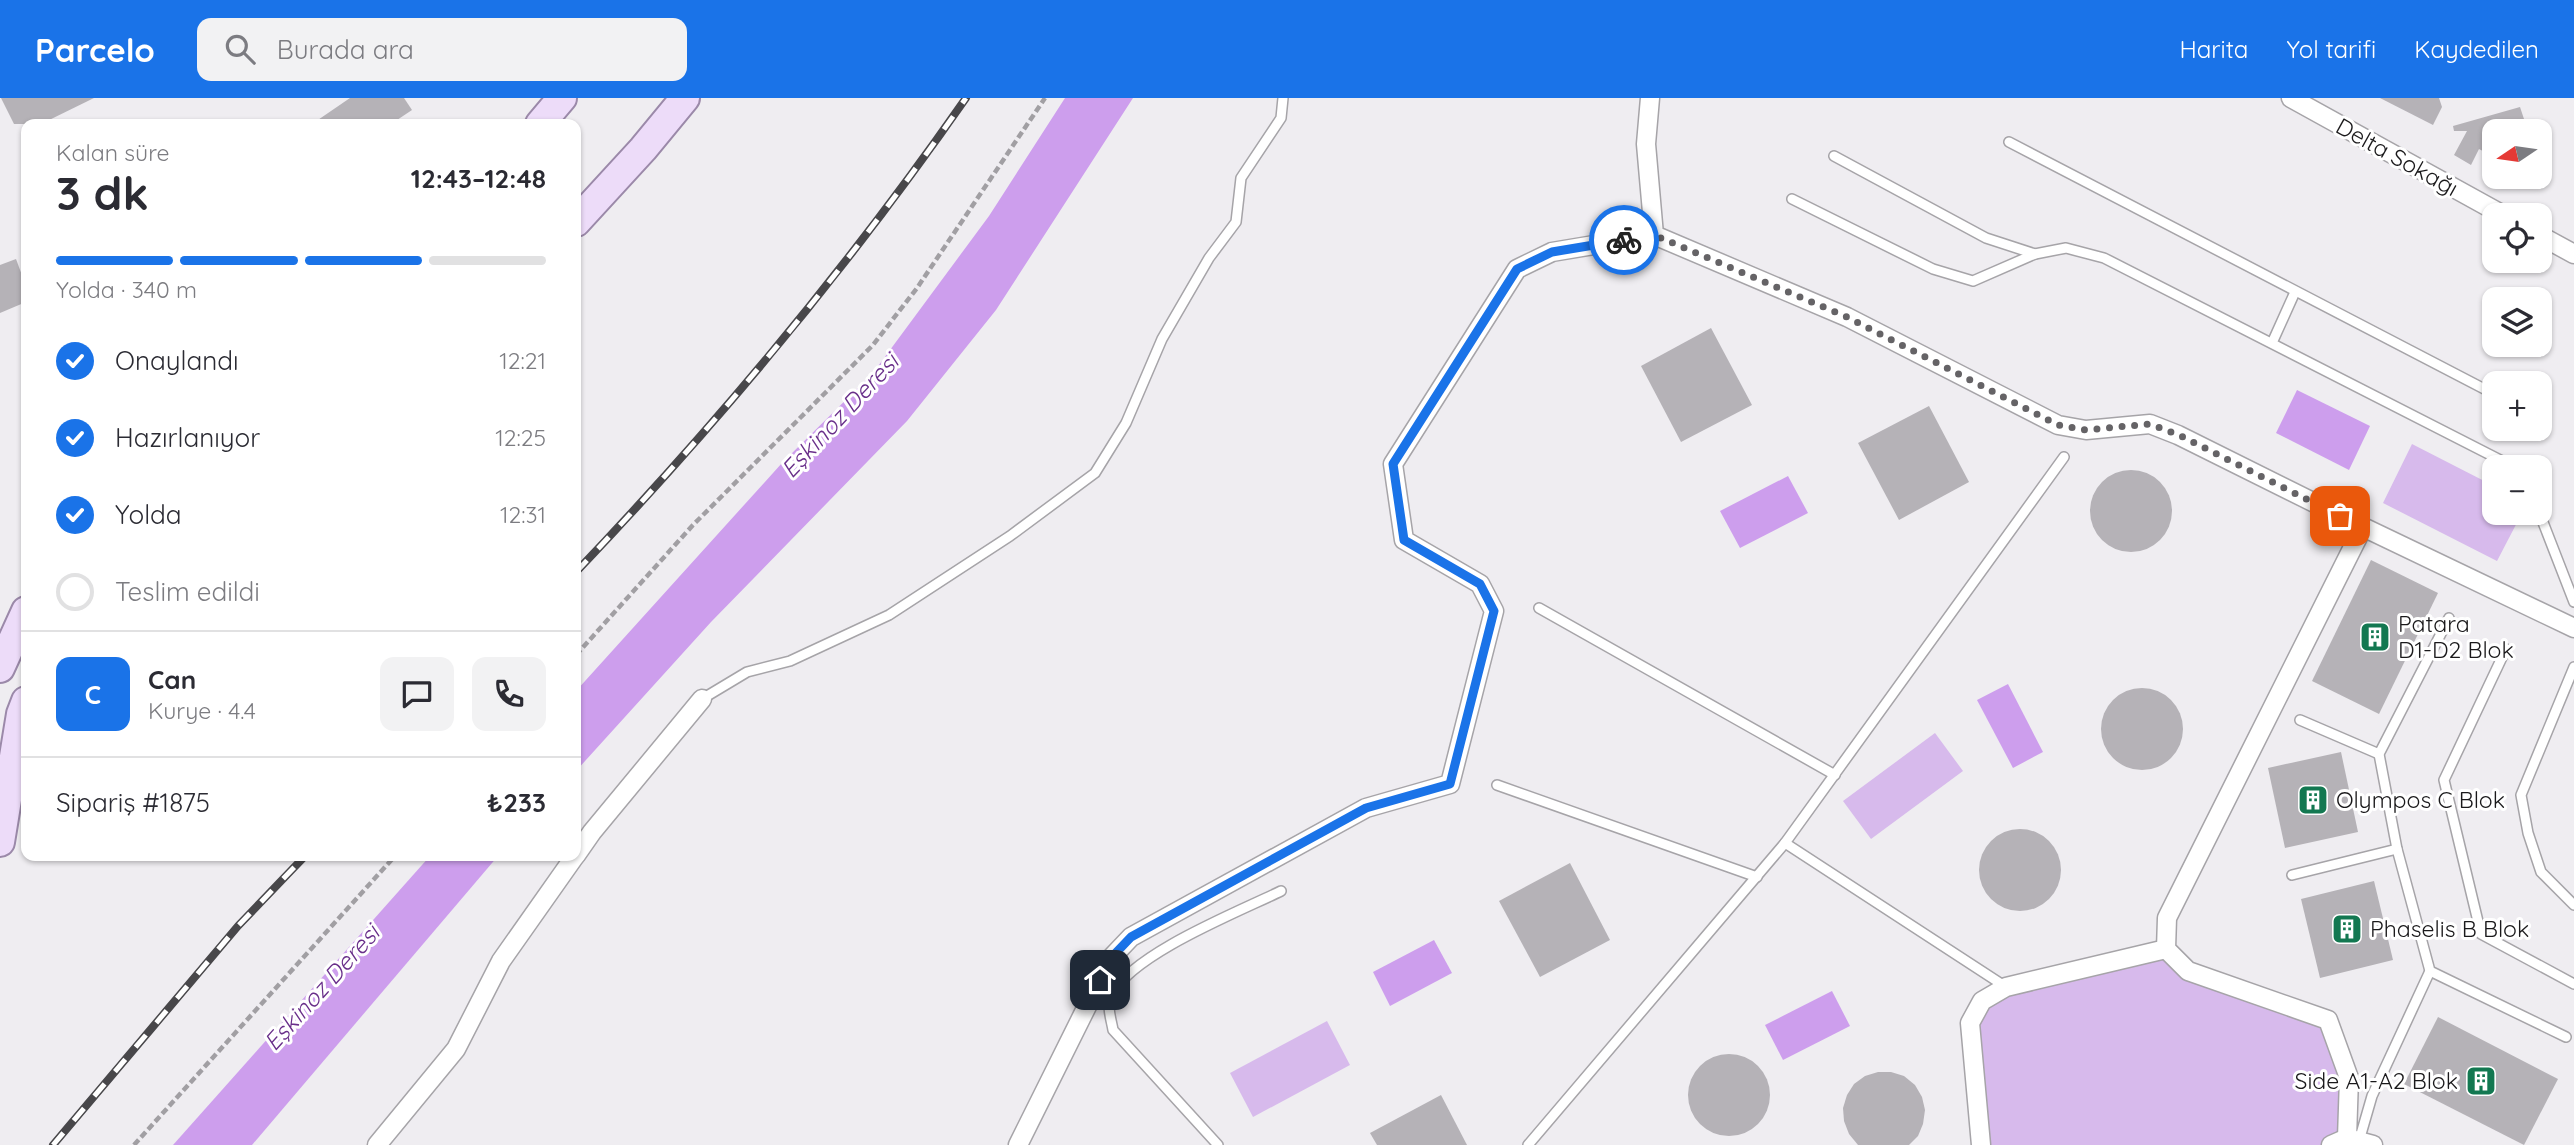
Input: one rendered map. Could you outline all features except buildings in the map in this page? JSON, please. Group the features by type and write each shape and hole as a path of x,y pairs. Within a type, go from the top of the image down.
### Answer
{"main road":[{"path":"544,119 562,98"},
{"path":"581,217 685,98"},
{"path":"0,668 21,622"},
{"path":"0,842 21,714"}],"street":[{"path":"1650,98 1646,144 1654,235"},
{"name":"Delta Sokağı","path":"2291,98 2482,203"},
{"path":"1018,1145 1111,958 1131,937 1366,808 1450,784 1494,611 1480,584 1404,540 1393,464 1517,269 1552,252 1654,235 1847,317 2058,425 2086,430 2150,424 2179,435 2574,628"},
{"path":"2552,242 2574,254"},
{"path":"2353,1142 2349,1078 2328,1020 2188,971 2166,949 2167,918 2363,527"},
{"path":"581,847 702,699"},
{"path":"377,1145 456,1049 501,961 571,861"},
{"path":"1981,1145 1970,1023 1982,1001 2006,987 2166,949"}],"lane":[{"path":"702,699 747,672 790,661 889,615 1010,536 1095,473 1126,423 1162,339 1209,258 1236,222 1241,178 1281,118 1283,98"},
{"path":"2009,142 2482,388"},
{"path":"1834,156 1986,238 2035,254"},
{"path":"1792,199 1933,269 1961,279 1973,281 2035,254 2066,248 2104,258 2491,455"},
{"path":"2272,343 2295,292"},
{"path":"1528,1145 1786,843 2064,457"},
{"path":"2544,525 2574,602"},
{"path":"1539,608 1835,775"},
{"path":"2353,1142 2430,971 2397,849 2379,754 2449,618"},
{"path":"2506,649 2444,780 2481,933 2574,985"},
{"path":"2573,674 2521,795 2528,833 2541,872 2574,905"},
{"path":"2300,720 2379,754"},
{"path":"1497,785 1757,877"},
{"path":"1786,843 2006,987"},
{"path":"2292,875 2397,849"},
{"path":"1218,1145 1113,1030 1108,1009 1112,994 1128,974 1154,953 1281,891"},
{"path":"2430,971 2566,1037"}],"path":[{"path":"581,649 693,526 873,345 917,288 1045,98"},
{"path":"134,1145 390,861"}],"shaded area":[{"path":"2412,444 2482,480 2482,525 2516,525 2497,561 2383,503"},
{"path":"1935,733 1963,771 1871,839 1843,801"},
{"path":"2166,949 2188,971 2328,1020 2349,1078 2347,1138 2331,1145 1981,1145 1970,1023 1982,1001"},
{"path":"1327,1021 1350,1065 1253,1117 1230,1073"}],"water":[{"name":"Eşkinoz Deresi","path":"1065,98 1133,98 996,310 907,421 711,622 581,765 581,685 782,463 873,373 989,216"},
{"path":"2297,390 2370,426 2349,470 2276,433"},
{"path":"1788,476 1808,513 1740,548 1720,511"},
{"path":"2008,684 2043,752 2013,768 1977,700"},
{"name":"Eşkinoz Deresi","path":"426,861 494,861 252,1145 173,1145"},
{"path":"1434,940 1452,973 1390,1006 1373,972"},
{"path":"1832,991 1850,1026 1783,1060 1765,1025"}],"railway":[{"path":"581,567 680,459 780,342 876,222 966,98"},
{"path":"53,1145 238,926 300,861"}],"way so far":[{"path":"1624,240 1654,235 1823,306 2058,425 2086,430 2150,424 2179,435 2340,516"}],"place":[{"name":"Patara D1-D2 Blok","path":"2375,637"},
{"name":"Olympos C Blok","path":"2313,800"},
{"name":"Phaselis B Blok","path":"2347,929"},
{"name":"Side A1-A2 Blok","path":"2481,1081"}],"route":[{"path":"1100,980 1111,958 1131,937 1366,808 1450,784 1494,611 1480,584 1404,540 1393,464 1517,269 1552,252 1624,240"}]}
